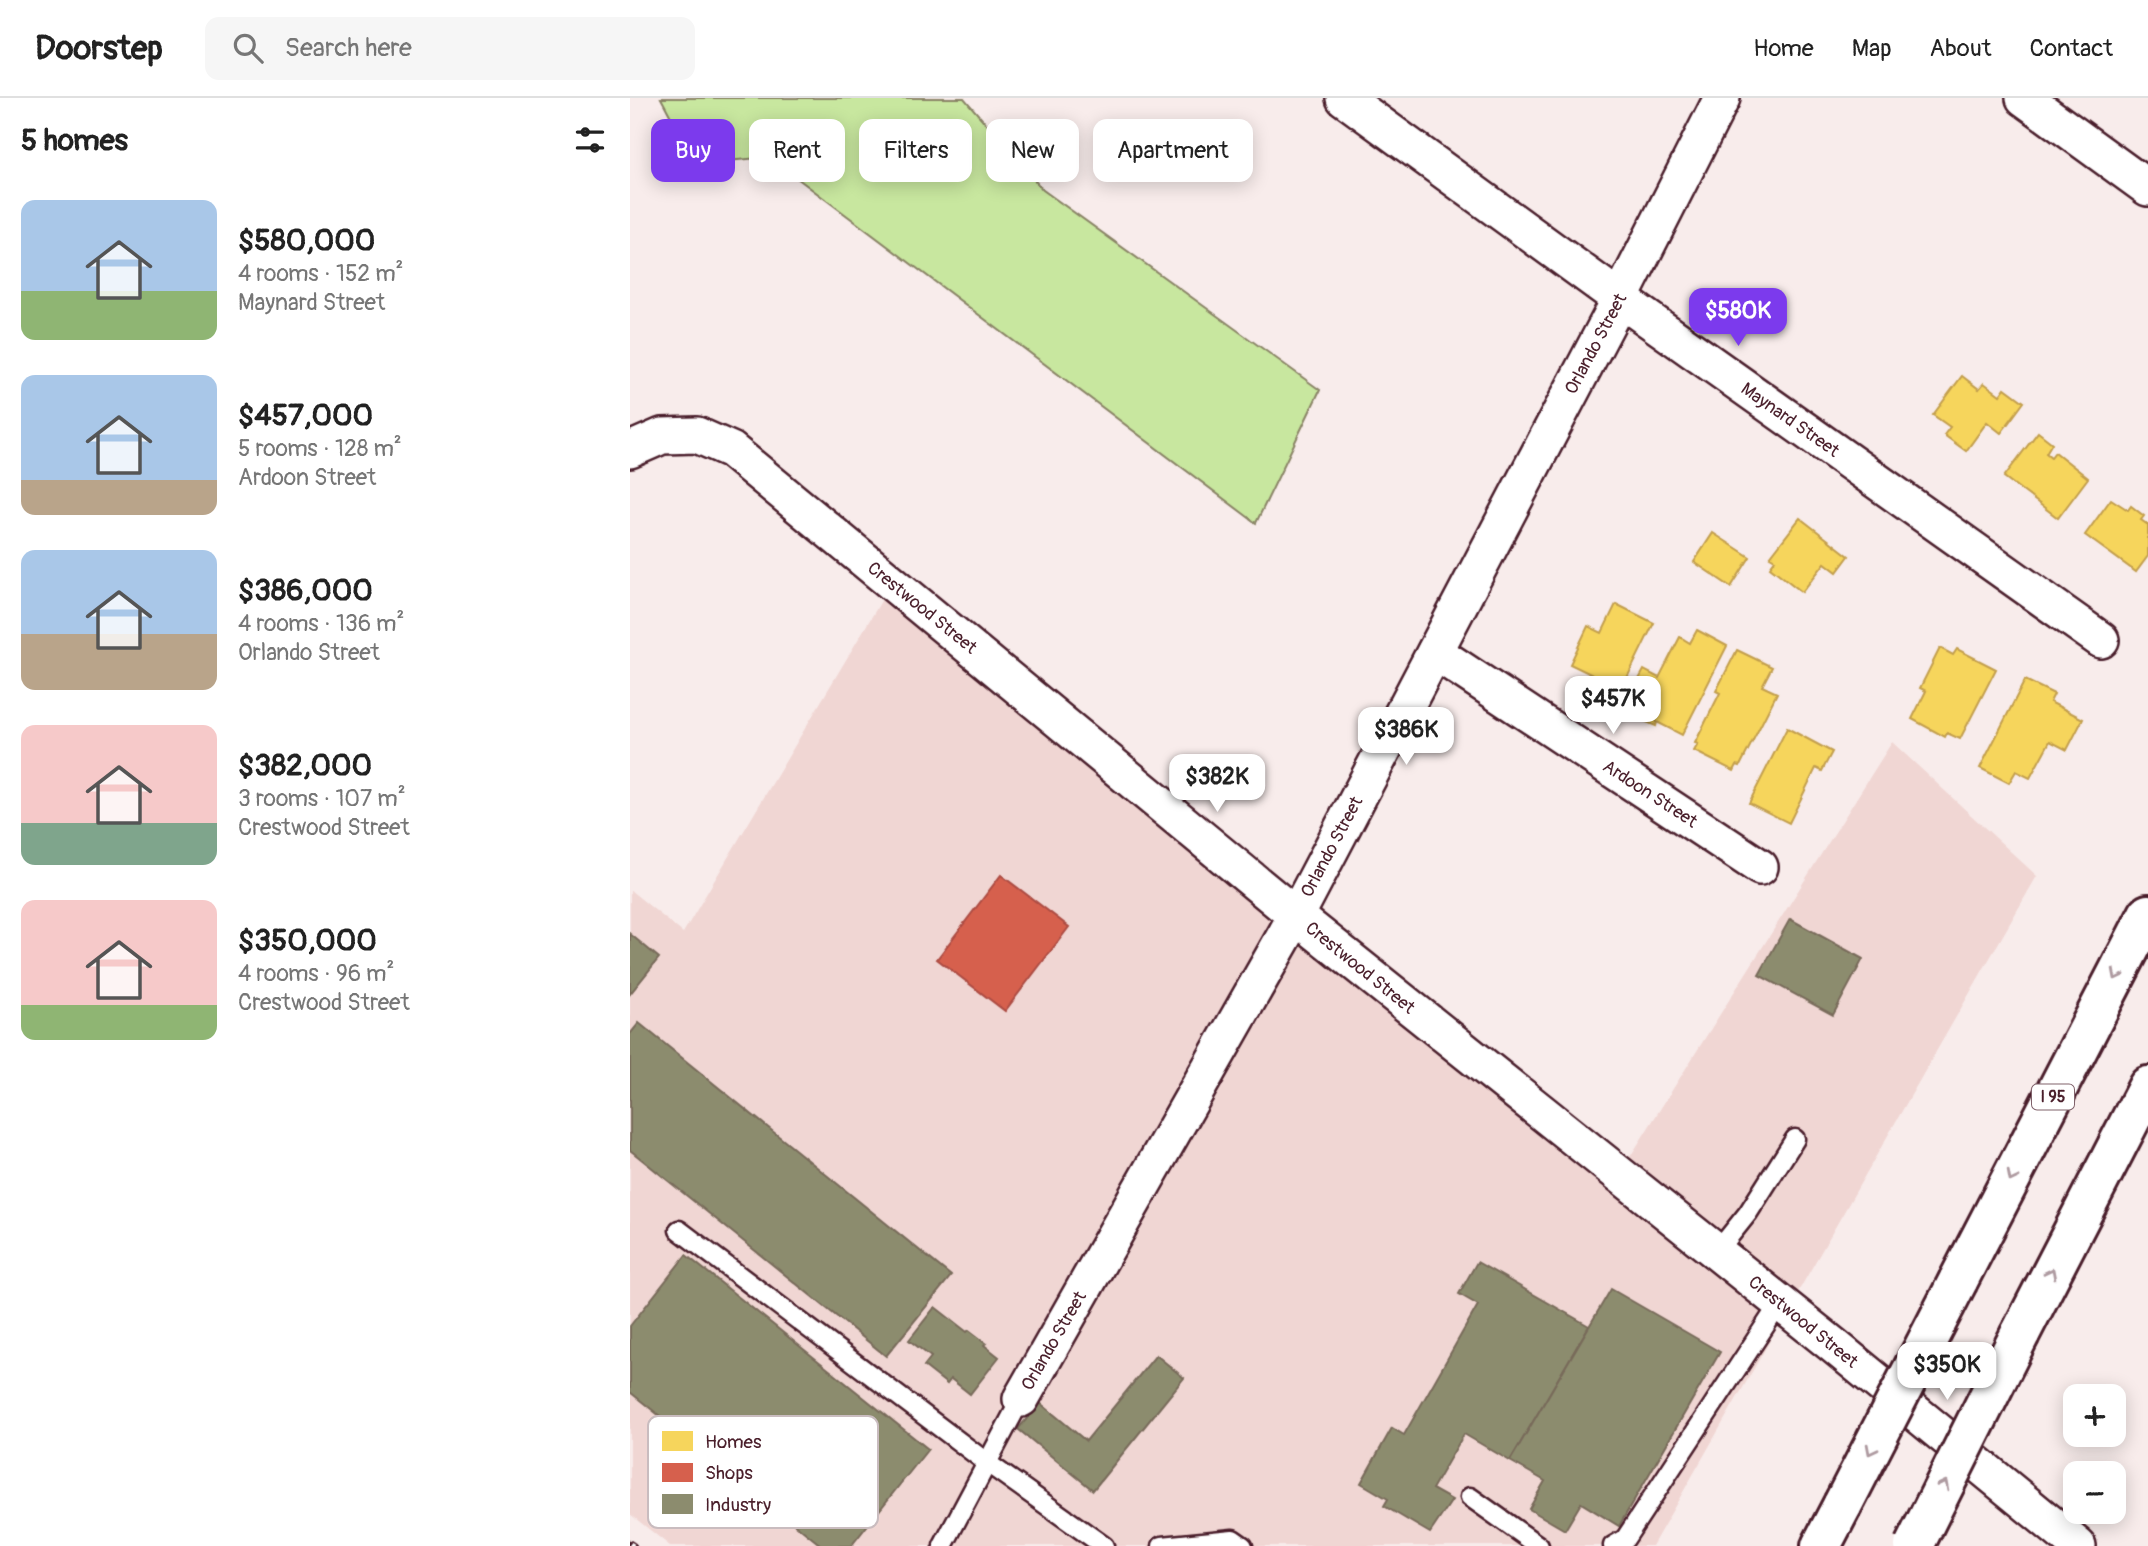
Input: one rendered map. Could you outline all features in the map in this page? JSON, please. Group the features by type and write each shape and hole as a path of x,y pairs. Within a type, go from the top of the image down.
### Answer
{"highway":[{"name":"I 95","path":"1821,1546 2148,914"},
{"path":"1914,1546 2148,1086"}],"street":[{"name":"Maynard Street","path":"1344,98 1620,299 2101,640"},
{"name":"Orlando Street","path":"1021,1399 1296,916 1620,299 1722,98"},
{"path":"2024,98 2148,188"},
{"name":"Crestwood Street","path":"630,450 662,436 697,435 731,450 1296,916 1780,1303 2078,1546"},
{"name":"Ardoon Street","path":"1435,652 1760,867"}],"lane":[{"path":"1716,1253 1748,1213 1795,1139"},
{"path":"679,1230 986,1462 1104,1546"},
{"path":"1613,1546 1625,1539 1780,1303"},
{"path":"943,1546 1021,1399"},
{"path":"1470,1497 1539,1546"},
{"path":"1162,1546 1233,1539 1243,1546"}],"shaded area":[{"path":"884,596 1611,1187 1892,742 2037,876 1652,1546 670,1546 630,1514 630,890 683,933"}],"green space":[{"path":"661,98 964,98 986,124 986,182 1036,182 1043,190 1320,390 1256,523 802,182 845,182 845,119 749,119 749,159 735,160 735,119 672,119"}],"building: Homes":[{"path":"1962,376 1979,389 1984,383 2000,395 2005,388 2024,402 2001,433 1987,422 1966,451 1944,435 1950,427 1933,415"},
{"path":"2038,432 2052,443 2046,453 2051,457 2055,452 2088,478 2058,518 2004,477"},
{"path":"2111,499 2128,510 2131,506 2144,516 2141,520 2148,525 2148,556 2136,572 2085,535"},
{"path":"1800,518 1849,556 1837,572 1825,563 1802,592 1770,567 1775,560 1770,557"},
{"path":"1713,533 1750,557 1731,587 1694,562"},
{"path":"1616,604 1654,623 1624,684 1614,679 1611,684 1570,664 1588,626 1602,633"},
{"path":"1697,630 1727,646 1682,735 1657,722 1656,726 1640,719 1646,707 1629,698 1644,670 1659,678 1680,637 1690,643"},
{"path":"1940,648 1953,655 1957,649 1996,669 1960,739 1947,733 1945,737 1912,719 1926,691 1920,688"},
{"path":"1737,650 1772,667 1762,686 1777,693 1740,766 1737,765 1734,771 1694,751 1698,744 1695,743 1720,693 1716,691"},
{"path":"2025,680 2054,694 2050,702 2083,719 2067,750 2050,741 2030,778 2016,771 2009,783 1980,768"},
{"path":"1787,728 1832,752 1822,771 1816,768 1789,823 1749,803"}],"building: Shops":[{"path":"1001,875 1069,927 1005,1011 937,959"}],"building: Industry":[{"path":"1790,919 1863,959 1833,1015 1759,975"},
{"path":"630,934 659,958 630,994"},
{"path":"639,1023 951,1276 886,1356 630,1150 630,1034"},
{"path":"686,1255 928,1449 878,1512 878,1416 660,1416 630,1392 630,1326"},
{"path":"1477,1262 1589,1326 1510,1461 1464,1434 1432,1489 1452,1500 1430,1533 1384,1506 1388,1499 1361,1483 1392,1428 1404,1435 1478,1305 1459,1294"},
{"path":"1611,1289 1720,1352 1619,1526 1581,1503 1565,1530 1529,1509 1545,1481 1510,1461"},
{"path":"935,1307 986,1343 984,1345 999,1357 970,1394 951,1379 947,1384 924,1366 931,1357 909,1340"},
{"path":"1156,1355 1184,1378 1093,1490 1018,1429 1040,1403 1086,1441"},
{"path":"800,1528 865,1528 851,1546 822,1546"}]}
